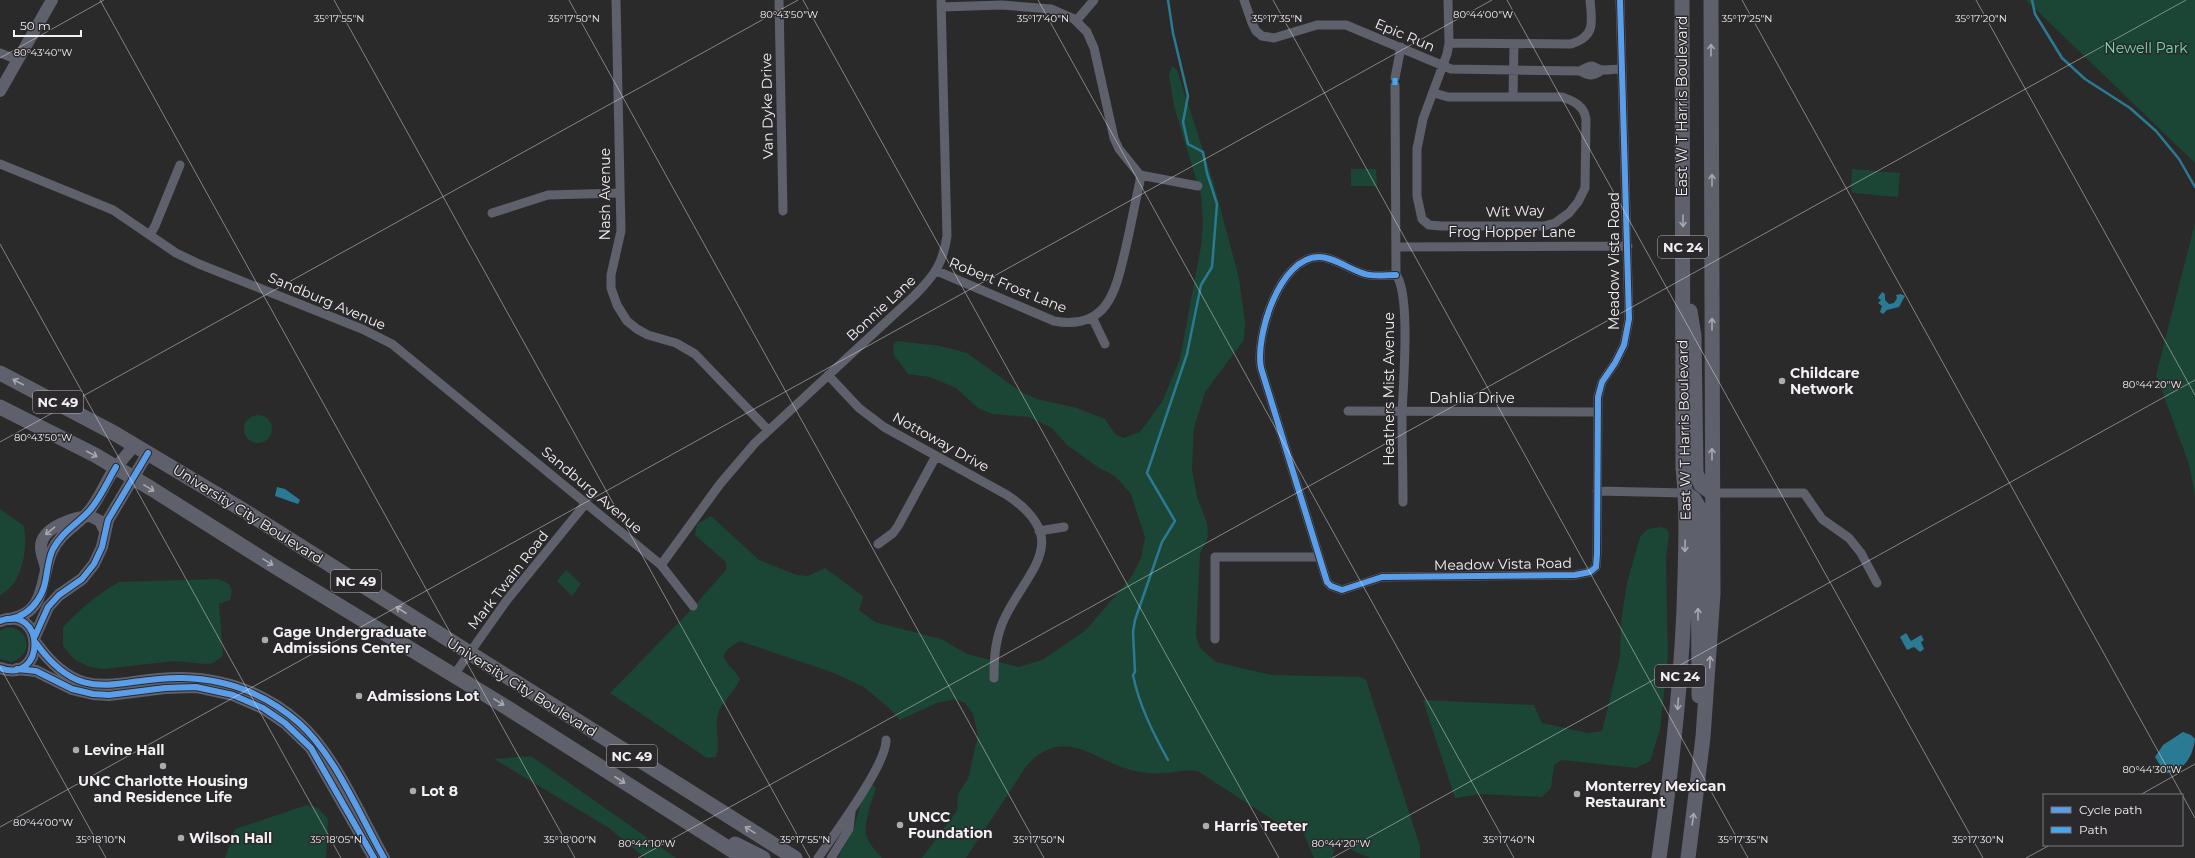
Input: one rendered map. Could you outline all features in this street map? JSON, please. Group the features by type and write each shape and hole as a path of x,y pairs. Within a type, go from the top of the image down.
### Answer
{"main road":[{"name":"East W T Harris Boulevard","path":"1659,858 1676,722 1681,659 1686,493 1683,468 1682,0"},
{"name":"East W T Harris Boulevard","path":"1688,858 1704,737 1712,609 1714,532 1712,493 1711,0"},
{"path":"1683,270 1694,336 1696,473 1702,485 1712,493"},
{"name":"University City Boulevard","path":"0,373 55,400 148,453 290,539 469,654 795,858"},
{"name":"University City Boulevard","path":"0,407 116,467 454,675 744,858"},
{"path":"1686,493 1694,499 1698,506 1698,686 1704,737"},
{"path":"675,814 763,858"},
{"path":"1663,830 1665,858"},
{"path":"720,843 738,858"}],"street":[{"path":"0,91 52,0"},
{"name":"Nash Avenue","path":"616,0 621,231 611,275 613,294 620,311 637,329 648,335 676,342 695,354 768,430"},
{"name":"Van Dyke Drive","path":"779,0 783,211"},
{"path":"1076,21 1094,0"},
{"name":"Epic Run","path":"1244,0 1252,23 1256,31 1262,36 1274,38 1316,25 1346,25 1452,69 1474,71 1580,71 1588,76 1596,75 1602,70 1621,69"},
{"name":"Wit Way","path":"1434,92 1448,97 1562,96 1575,102 1586,113 1585,188 1578,202 1569,213 1555,223 1544,226 1441,226 1429,225 1422,219 1417,196 1417,149 1423,119 1443,66 1449,43 1448,0"},
{"path":"1449,43 1571,44 1583,40 1589,32 1592,22 1590,0"},
{"name":"Meadow Vista Road","path":"1396,275 1366,275 1319,257 1305,262 1288,273 1282,281 1271,306 1260,347 1260,358 1318,557 1327,582 1331,586 1342,590 1382,577 1578,575 1590,572 1596,567 1596,412 1599,388 1615,363 1628,333 1628,246 1621,69 1620,0"},
{"path":"941,3 1002,5 1051,9 1063,12 1076,21 1087,32 1094,48 1114,138 1119,149 1140,175 1198,186"},
{"name":"Bonnie Lane","path":"660,565 731,470 768,430 914,296 937,271 947,236 941,3"},
{"path":"1513,97 1514,44"},
{"name":"Heathers Mist Avenue","path":"1401,47 1395,81 1396,275 1402,290 1405,355 1402,412 1403,502"},
{"path":"0,53 18,60"},
{"name":"Sandburg Avenue","path":"0,164 113,210 176,253 199,264 362,328 392,344 660,565 693,606"},
{"path":"150,235 180,165"},
{"name":"Robert Frost Lane","path":"937,271 1054,321 1072,324 1092,317 1108,304 1116,289 1140,181 1140,175"},
{"path":"492,213 548,195 620,193"},
{"name":"Frog Hopper Lane","path":"1396,247 1628,246"},
{"path":"1092,317 1105,344"},
{"name":"Nottoway Drive","path":"828,375 867,415 1021,505 1036,523 1039,531 1041,552 1037,565 1006,616 997,638 994,654 994,678"},
{"name":"Dahlia Drive","path":"1348,411 1596,412"},
{"path":"4,619 23,614 36,603 43,591 50,556 57,542 68,528 81,518 96,502 116,467 134,445"},
{"path":"7,670 31,659 35,640 48,607 59,595 82,579 92,568 102,547 108,520 148,453"},
{"path":"878,544 893,533 898,526 936,456"},
{"path":"1597,491 1686,493"},
{"path":"1712,493 1804,493 1822,518 1849,538 1861,553 1877,583"},
{"name":"Mark Twain Road","path":"454,675 507,600 586,503"},
{"path":"81,518 88,516 96,517 102,524 105,531"},
{"path":"1039,531 1064,527"},
{"path":"1215,639 1214,557 1318,557"},
{"path":"4,619 25,624 49,660 61,671 92,685 111,686 169,678 195,678 241,688 268,700 300,724 322,748 384,858"},
{"path":"7,670 36,672 72,689 92,694 110,695 165,688 191,687 233,695 264,708 290,727 311,748 374,858"},
{"path":"818,858 851,812 884,754 886,740"},
{"path":"831,858 849,829 851,812"}],"green space":[{"name":"Newell Park","path":"2026,0 2195,0 2195,163"},
{"path":"1172,66 1177,70 1213,181 1239,278 1245,323 1244,340 1205,392 1194,428 1192,469 1197,497 1207,523 1208,537 1200,554 1196,636 1200,648 1216,662 1271,675 1360,677 1366,680 1420,846 1420,858 1370,858 1339,844 1335,846 1332,858 1314,858 1303,832 1281,825 1199,772 1190,770 1168,773 1142,772 1126,769 1084,750 1071,747 1057,747 1042,753 1027,765 966,858 922,858 957,811 958,794 968,779 978,735 973,714 965,703 955,699 937,703 900,720 890,709 864,687 834,673 740,641 726,651 724,655 727,663 740,679 718,714 718,746 716,757 707,758 610,693 687,614 726,570 726,562 695,535 697,524 711,516 759,560 797,575 808,576 825,568 863,596 859,610 875,622 941,639 967,654 1019,667 1044,659 1086,630 1132,576 1141,558 1145,538 1131,494 1115,476 1099,468 1067,445 1052,428 1029,417 992,414 978,408 956,388 930,377 908,374 894,355 893,345 897,341 940,346 967,353 1021,392 1037,399 1077,408 1105,419 1115,434 1123,438 1140,432 1162,402 1180,359 1201,246 1203,222 1201,196 1174,106 1169,75"},
{"path":"1351,169 1376,169 1377,186 1351,186"},
{"path":"1852,169 1900,173 1898,197 1853,193 1851,189"},
{"path":"2195,223 2195,496 2189,464 2156,375"},
{"path":"258,415 264,416 268,419 271,423 271,435 268,439 264,442 258,443 252,442 248,439 245,435 244,429 245,423 248,419 252,416"},
{"path":"0,509 24,526 25,545 19,574 8,590 0,595"},
{"path":"1661,527 1667,529 1669,534 1666,560 1668,655 1660,730 1650,761 1636,768 1562,760 1554,765 1551,788 1542,797 1481,794 1455,798 1423,700 1534,705 1542,723 1588,733 1602,731 1620,657 1621,622 1627,583 1640,537 1648,529"},
{"path":"566,570 581,584 572,596 557,581"},
{"path":"218,579 229,584 232,591 230,600 219,604 223,656 213,663 206,664 174,661 103,669 90,667 75,660 63,646 63,627 90,602 119,582"},
{"path":"9,627 22,633 27,643 23,654 19,659 12,662 0,659 0,630"},
{"path":"531,756 676,858 645,858 609,828 494,759"},
{"path":"872,784 876,788 867,817 866,834 870,844 882,858 838,858 854,828 861,802"},
{"path":"307,805 318,808 328,819 326,858 225,858 235,829"}],"water":[{"path":"1882,292 1885,294 1885,300 1889,304 1894,303 1897,298 1896,295 1901,294 1905,296 1899,307 1887,310 1883,314 1880,312 1882,306 1878,303 1881,300 1878,298"},
{"path":"277,487 285,489 300,500 298,504 275,496"},
{"path":"1906,633 1911,641 1921,635 1924,640 1921,642 1924,649 1920,652 1914,647 1907,650 1900,637"},
{"path":"2183,732 2191,735 2195,739 2190,757 2177,770 2165,773 2155,757 2163,745"}],"waterway":[{"path":"1168,0 1173,33 1188,96 1183,122 1188,144 1203,152 1207,173 1217,204 1212,267 1201,285 1187,354 1147,473 1175,521 1162,542 1135,620 1133,632 1135,672 1133,675 1147,719 1168,760"},
{"path":"2032,0 2035,14 2062,58 2085,79 2130,108 2156,131 2179,159 2195,187"}],"marked path":[{"path":"1395,78 1395,85"}],"cycle path":[{"path":"1396,275 1369,275 1336,261 1319,257 1305,260 1292,270 1281,284 1266,319 1260,354 1261,368 1327,582 1331,586 1342,590 1382,577 1575,575 1590,572 1596,567 1597,554 1598,397 1602,382 1615,363 1624,345 1629,319 1620,0"},
{"path":"35,636 48,607 59,595 82,579 94,564 102,547 108,520 148,453"},
{"path":"10,619 25,613 37,601 43,589 53,549 65,533 93,506 116,467"},
{"path":"0,621 15,619 26,624 32,633 34,644 32,656 26,665 15,670 0,668"},
{"path":"36,643 53,664 70,676 86,683 103,685 160,679 199,679 215,681 245,690 273,704 299,723 312,736 324,752 346,787 384,858"},
{"path":"17,669 36,671 72,689 93,694 109,695 165,688 196,687 233,695 263,708 285,723 311,748 374,858"}],"place":[{"name":"Childcare Network","path":"1782,381"},
{"name":"Gage Undergraduate Admissions Center","path":"265,640"},
{"name":"Admissions Lot","path":"359,696"},
{"name":"Levine Hall","path":"76,750"},
{"name":"UNC Charlotte Housing and Residence Life","path":"163,766"},
{"name":"Lot 8","path":"413,791"},
{"name":"Monterrey Mexican Restaurant","path":"1577,794"},
{"name":"UNCC Foundation","path":"900,825"},
{"name":"Harris Teeter","path":"1206,826"},
{"name":"Wilson Hall","path":"181,838"}]}
